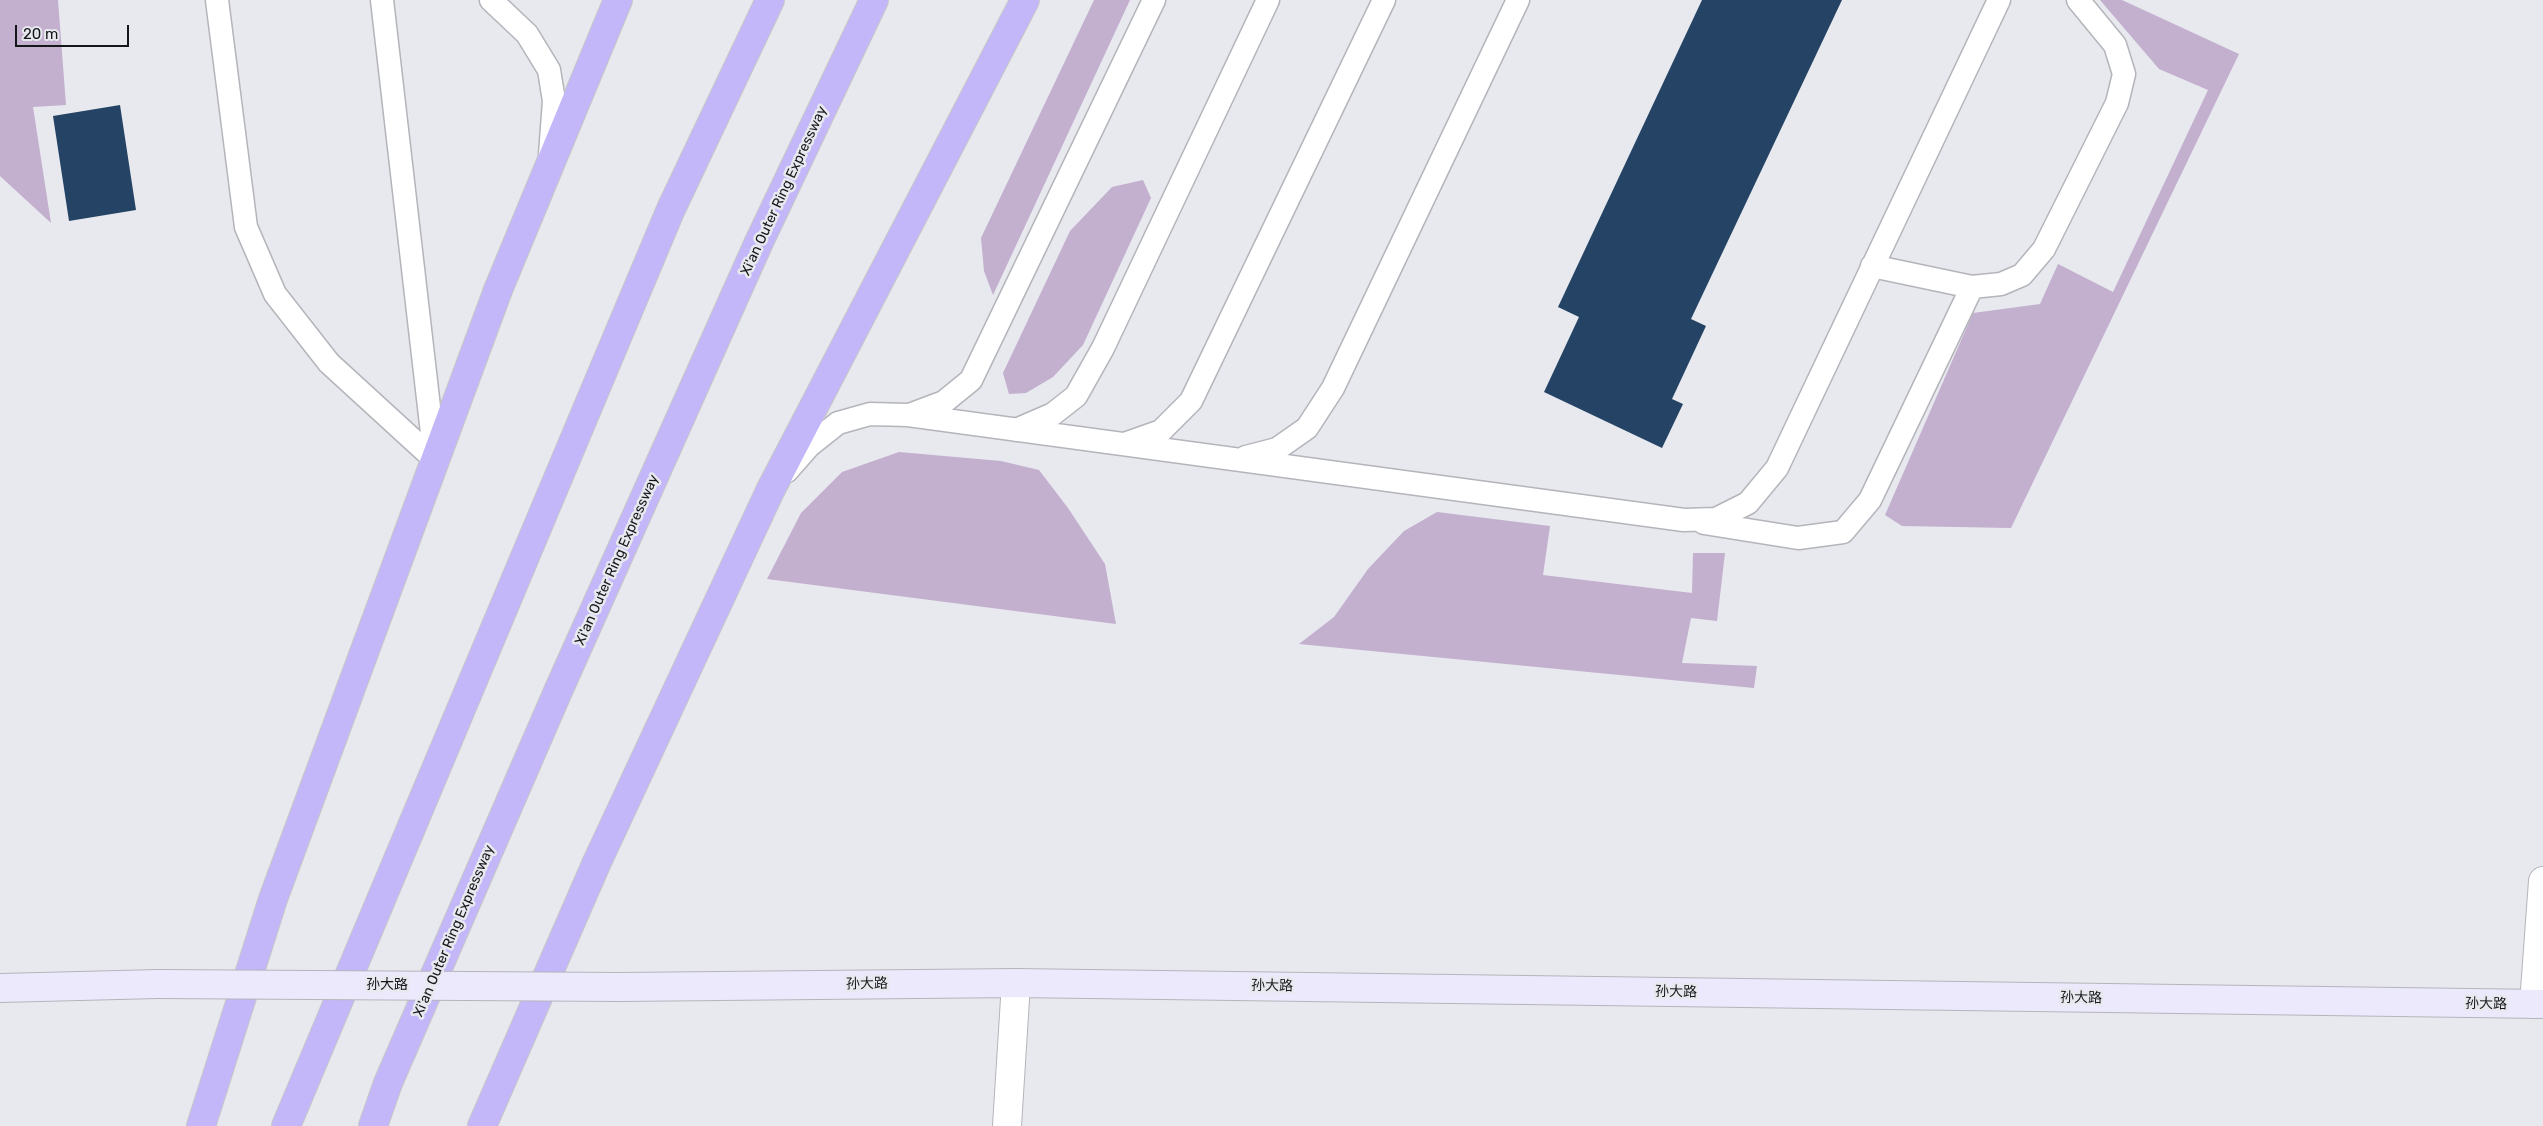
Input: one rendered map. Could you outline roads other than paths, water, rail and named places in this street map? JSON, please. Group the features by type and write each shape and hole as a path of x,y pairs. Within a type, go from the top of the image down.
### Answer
{"highway":[{"path":"201,1126 274,899 435,460 498,290 618,0"},
{"path":"286,1126 671,209 770,0"},
{"name":"Xi'an Outer Ring Expressway","path":"372,1126 392,1074 559,689 759,242 874,0"},
{"path":"482,1126 597,862 770,491 1025,0"}],"street":[{"path":"2538,1004 2543,881"},
{"path":"1007,1126 1016,982"},
{"name":"孙大路","path":"0,988 158,984 620,987 1016,982 2538,1004"}],"lane":[{"path":"217,0 246,227 275,294 329,363 435,460"},
{"path":"382,0 435,460"},
{"path":"491,0 527,34 549,70 554,101 550,164"},
{"path":"515,0 516,24"},
{"path":"908,416 944,402 971,380 1154,0"},
{"path":"1016,430 1052,414 1076,396 1103,348 1268,0"},
{"path":"1124,445 1161,431 1191,401 1384,0"},
{"path":"1236,460 1277,449 1307,428 1333,388 1518,0"},
{"path":"1684,520 1716,518 1748,503 1777,468 1999,0"},
{"path":"1872,266 1972,287 2001,284 2022,274 2044,250 2117,103 2124,74 2115,45 2078,0"},
{"path":"770,491 809,446 838,423 870,414 908,416 1016,430 1684,520 1798,538 1844,532 1870,500 1972,287"}]}
